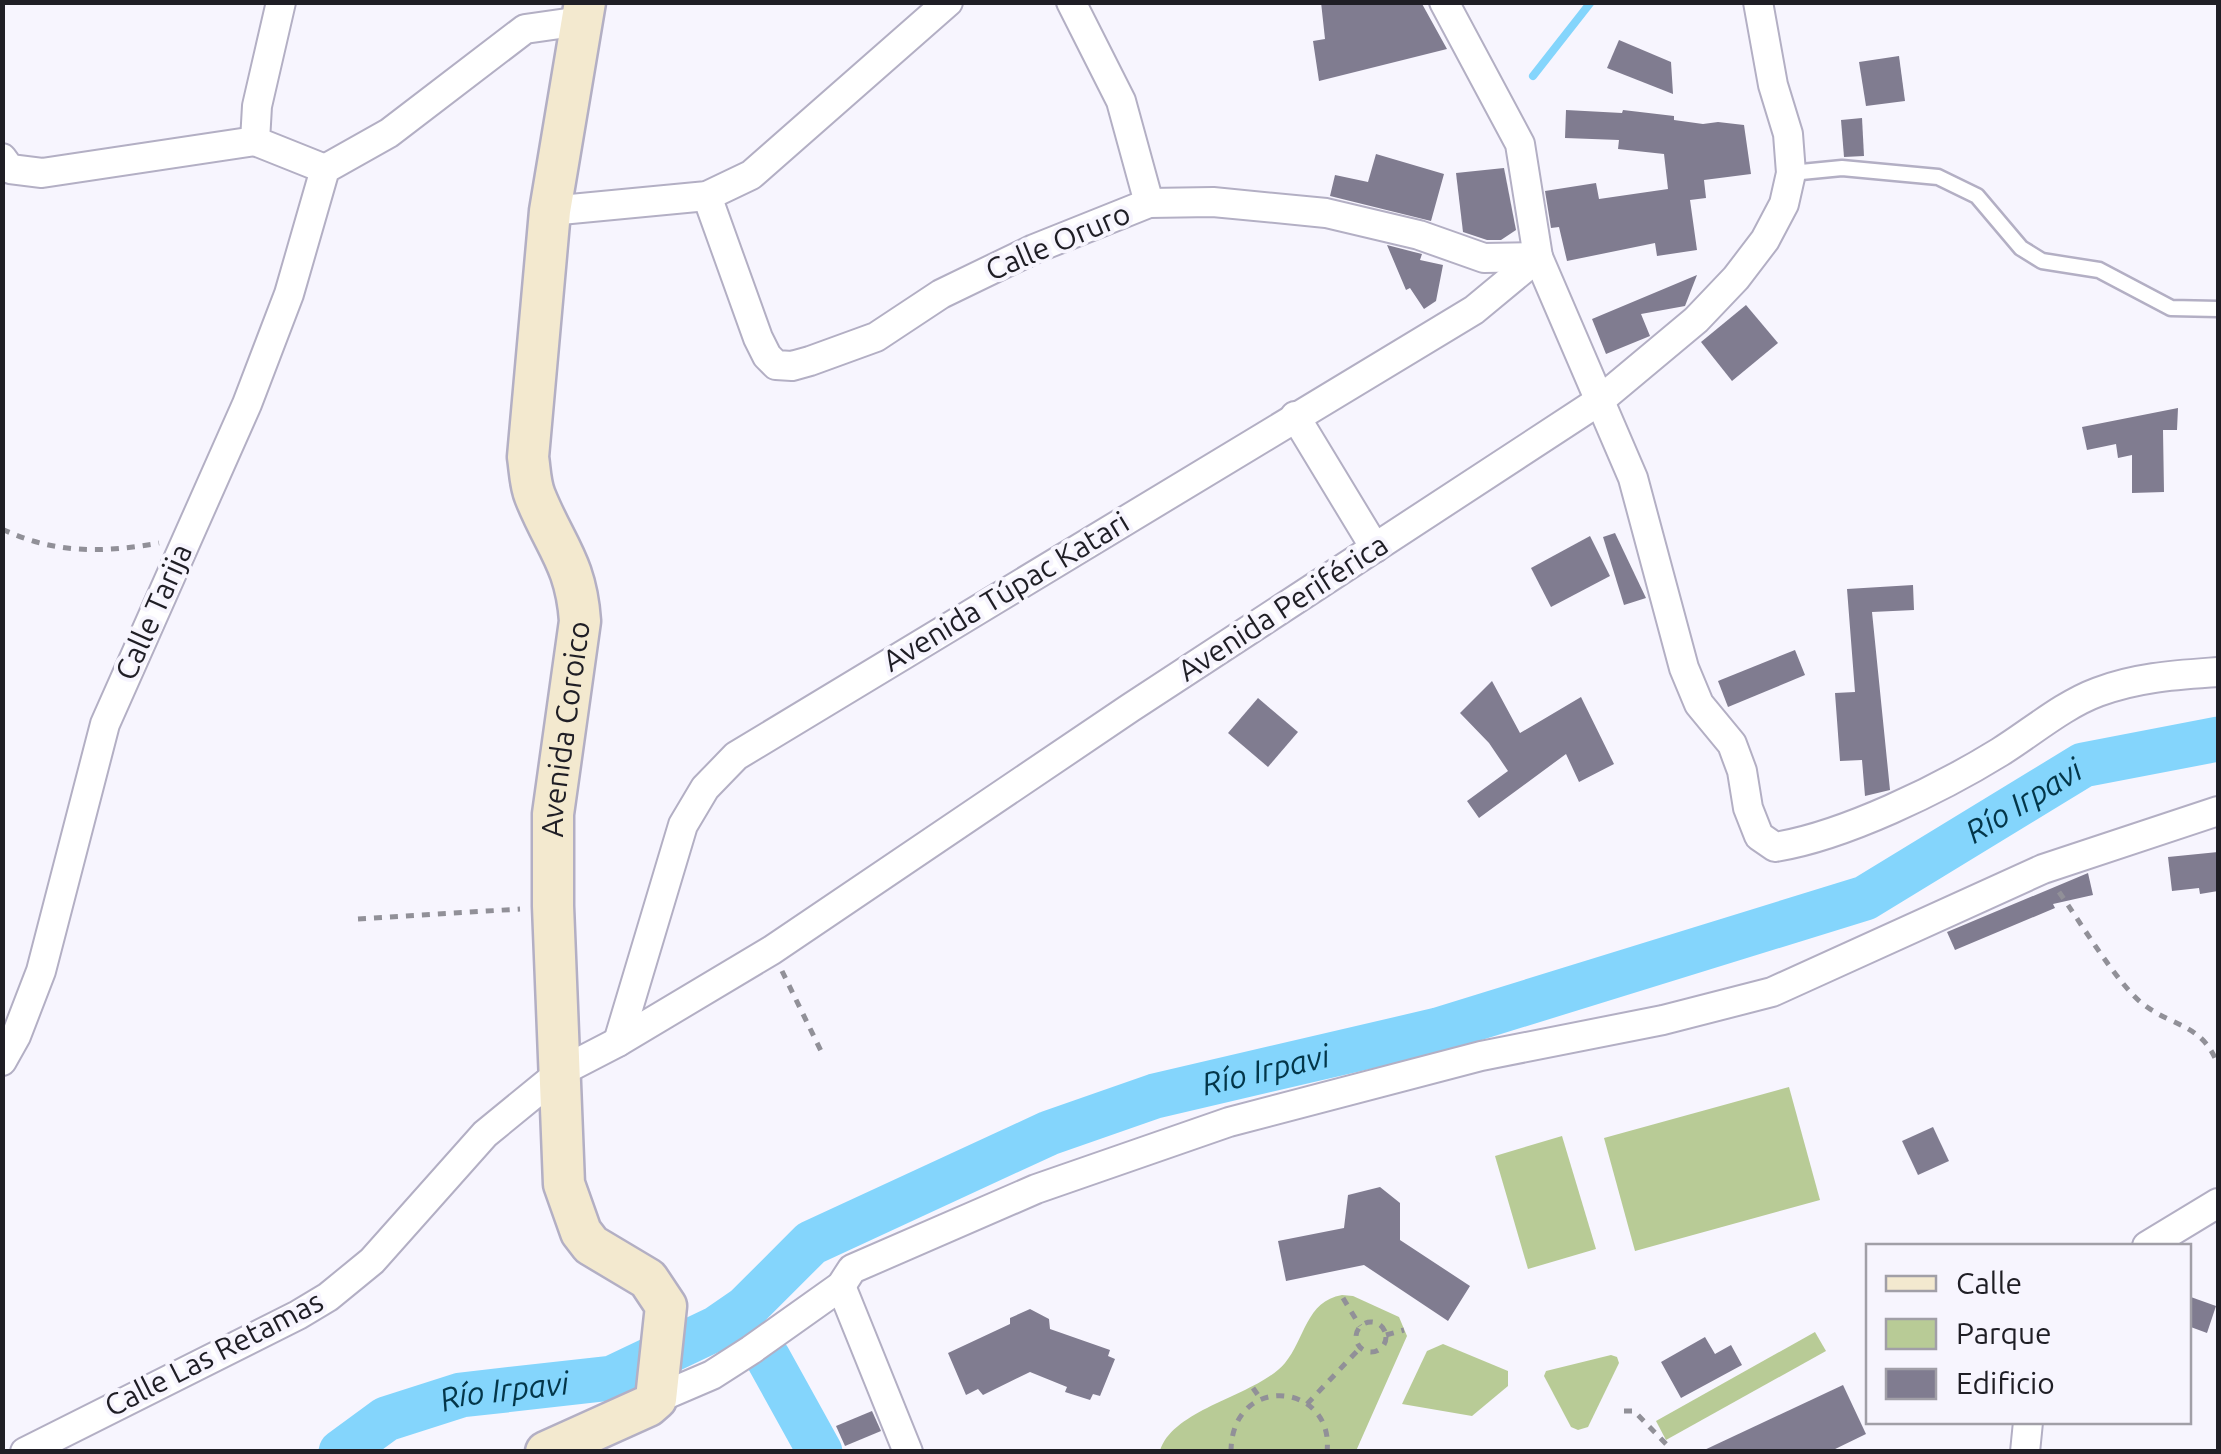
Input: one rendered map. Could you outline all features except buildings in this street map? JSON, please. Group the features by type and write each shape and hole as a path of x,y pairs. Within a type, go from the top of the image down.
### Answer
{"main road":[{"name":"Avenida Coroico","path":"583,12 550,211 528,457 533,493 578,588 580,621 553,814 564,1184 573,1217 592,1245 648,1278 666,1306 658,1390"},
{"path":"546,1452 648,1406 658,1390"}],"street":[{"path":"255,141 258,106 281,2"},
{"path":"550,211 707,196 751,176 948,2"},
{"path":"1071,2 1120,101 1149,203"},
{"path":"1444,2 1520,144 1538,257 1633,478 1684,668 1699,704 1732,744 1758,836 1774,847 1796,844 1838,829 1954,778 2095,692 2157,676 2218,672"},
{"name":"Avenida Periférica","path":"562,1071 772,950 1598,401 1696,320 1765,240 1784,204 1791,173 1788,134 1773,85 1758,2"},
{"path":"2,158 10,169 42,174 255,141 325,169 390,133 526,29 583,12"},
{"name":"Calle Tarija","path":"2,1061 41,971 105,724 246,404 289,294 325,169"},
{"name":"Calle Oruro","path":"707,196 767,356 776,365 792,366 876,336 941,294 1034,249 1149,203 1213,202 1326,213 1419,235 1484,258 1538,257"},
{"name":"Avenida Túpac Katari","path":"618,1042 683,825 705,788 736,756 1474,310 1538,257"},
{"path":"1295,416 1375,548"},
{"path":"658,1390 712,1376 841,1286 852,1269 1036,1189 1228,1122 1481,1056 1663,1020 1772,992 2043,869 2218,810"},
{"name":"Calle Las Retamas","path":"25,1452 298,1315 328,1296 372,1262 485,1134 562,1071"},
{"path":"2150,1244 2218,1203"},
{"path":"841,1286 908,1452"},
{"path":"2025,1452 2028,1424"}],"lane":[{"path":"1791,173 1842,168 1938,178 1977,196 2021,248 2042,260 2099,270 2171,308 2218,310"}],"path":[{"path":"2,528 75,551 104,552 186,538"},
{"path":"2043,869 2140,1002 2171,1022 2191,1027 2214,1054 2218,1065"},
{"path":"358,919 554,906"},
{"path":"772,950 822,1054"},
{"path":"1343,1298 1360,1326"},
{"path":"1374,1322 1382,1326 1386,1335 1384,1346 1376,1352 1360,1348 1355,1339 1360,1326 1374,1322"},
{"path":"1386,1335 1404,1330"},
{"path":"1307,1404 1360,1348"},
{"path":"1253,1388 1260,1398"},
{"path":"1231,1452 1236,1421 1246,1407 1260,1398 1276,1395 1293,1396 1319,1416 1326,1430 1327,1452"},
{"path":"1624,1411 1634,1411 1666,1445"}],"green space":[{"path":"1789,1087 1820,1200 1635,1251 1604,1138"},
{"path":"1562,1136 1596,1249 1528,1269 1495,1156"},
{"path":"1342,1295 1353,1296 1399,1317 1407,1336 1356,1451 1160,1451 1181,1424 1255,1385 1285,1363 1313,1313"},
{"path":"1815,1332 1826,1351 1666,1440 1656,1421"},
{"path":"1443,1344 1508,1371 1508,1386 1472,1416 1402,1404 1427,1351"},
{"path":"1611,1355 1619,1363 1588,1427 1571,1427 1544,1376 1546,1371"}],"waterway":[{"path":"1533,76 1591,2"},
{"name":"Río Irpavi","path":"341,1452 386,1419 461,1395 612,1378 717,1328 746,1308 811,1243 1049,1133 1155,1096 1438,1030 1865,898 2083,765 2218,739"},
{"path":"768,1358 820,1452"}]}
